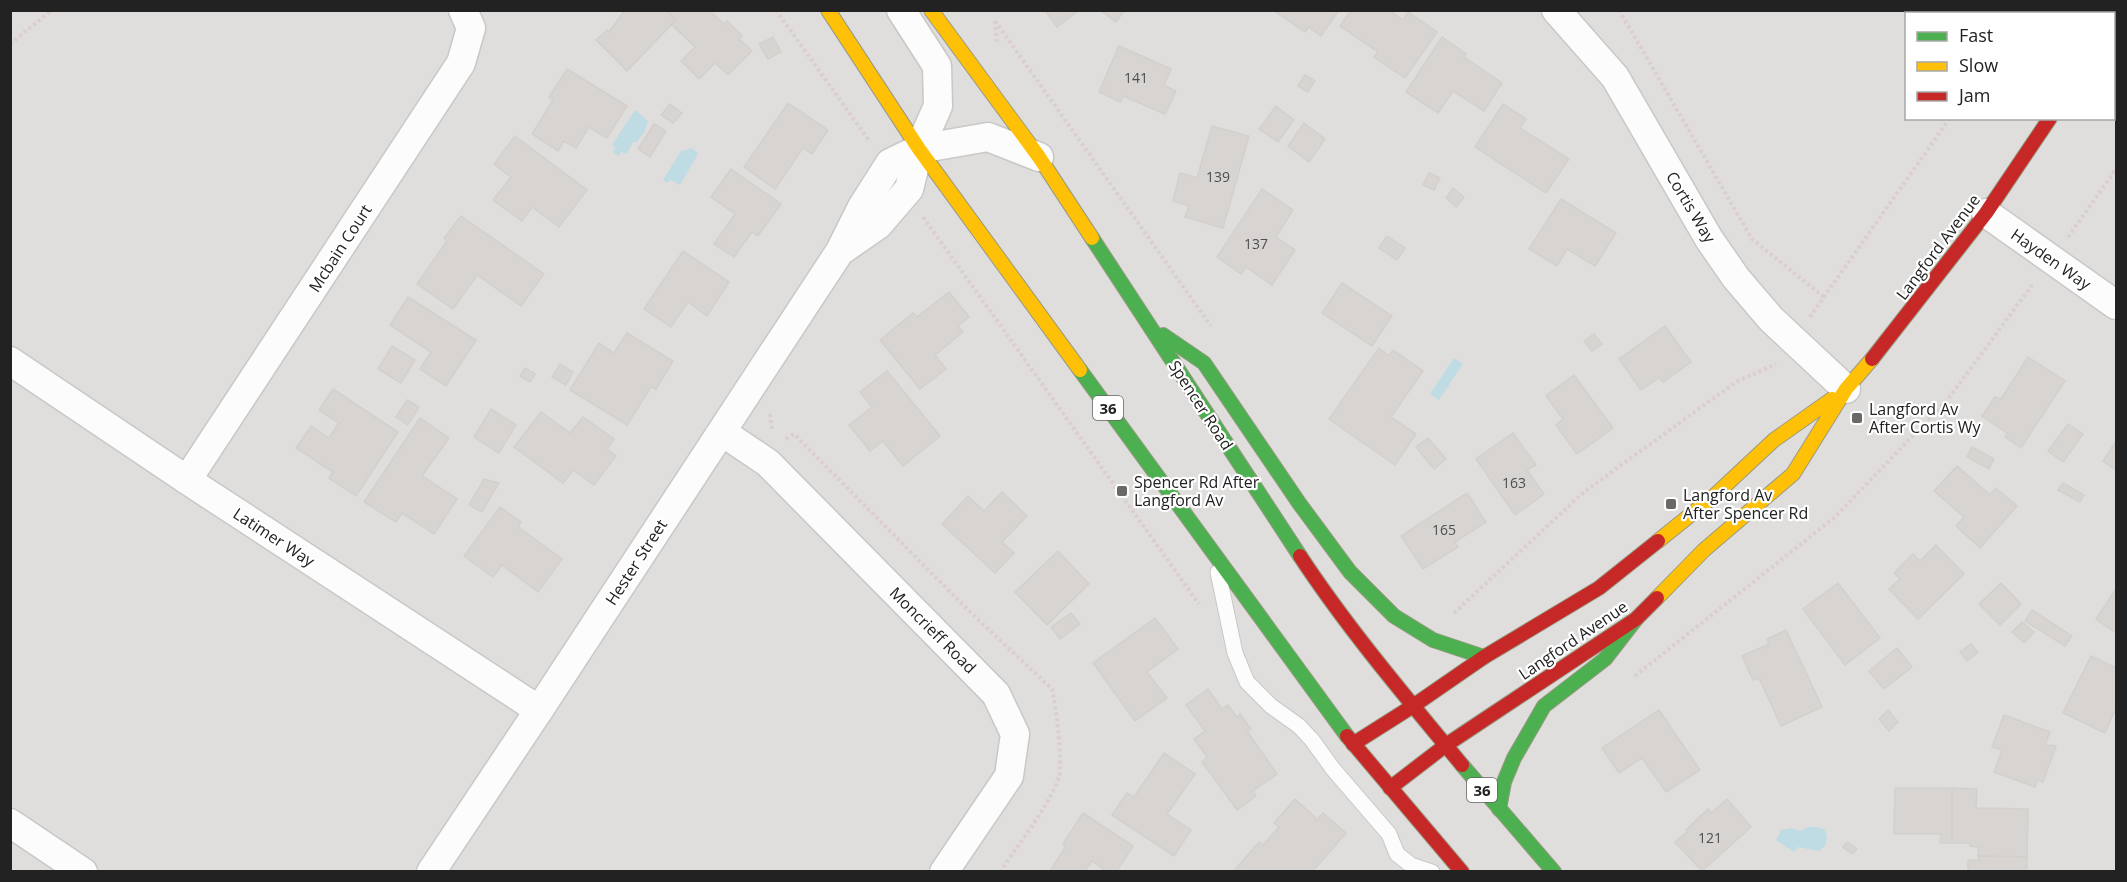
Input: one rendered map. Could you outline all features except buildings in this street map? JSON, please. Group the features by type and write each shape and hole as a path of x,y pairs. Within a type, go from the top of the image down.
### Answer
{"main road":[{"name":"36","path":"828,10 920,148 1353,744 1462,872"},
{"name":"Spencer Road","path":"931,10 1039,157 1319,585 1413,706 1554,872"},
{"name":"Langford Avenue","path":"1390,788 1446,745 1636,619 1704,550 1793,474 1846,389 1880,350 1986,213 2049,120"},
{"path":"1147,323 1204,363 1299,503 1350,572 1394,616 1432,639 1484,657"},
{"name":"Langford Avenue","path":"1353,744 1484,657 1599,588 1714,496 1774,440 1846,389"},
{"path":"1499,809 1504,782 1514,758 1544,706 1605,659 1636,619"}],"street":[{"name":"Mcbain Court","path":"188,480 461,63 471,28 463,10"},
{"name":"Hester Street","path":"840,251 878,225 909,189 920,148 938,106 937,66 902,10"},
{"name":"Cortis Way","path":"1556,10 1615,77 1709,239 1736,278 1771,319 1846,389"},
{"name":"Hester Street","path":"431,872 840,251 862,207 890,163 920,148 988,137 1039,157"},
{"name":"Hayden Way","path":"1986,213 2116,305"},
{"name":"Latimer Way","path":"10,361 539,710"},
{"name":"Moncrieff Road","path":"722,432 768,463 996,694 1015,734 1009,776 944,872"},
{"path":"10,823 83,872"}],"lane":[{"path":"1211,549 1235,653 1247,682 1312,740 1333,769 1389,834 1397,854 1411,865 1432,872"}],"path":[{"path":"10,44 52,10"},
{"path":"776,10 888,167"},
{"path":"1619,10 1752,239 1824,297"},
{"path":"1805,325 1949,120"},
{"path":"1630,680 1835,517 1948,399 2116,169"},
{"path":"906,193 1200,605"},
{"path":"915,220 926,220"},
{"path":"1449,618 1584,492 1736,382 1781,361"},
{"path":"771,411 770,418 776,438"},
{"path":"780,443 794,434 968,610 1052,689 1057,706 1060,773 1053,792 1000,872"}],"shaded area":[{"path":"11,11 2116,11 2116,871 11,871"}],"water":[{"path":"635,110 648,121 645,131 637,142 633,142 627,154 621,152 619,156 613,152 616,148 612,145"},
{"path":"692,148 698,154 680,185 671,180 667,183 663,180 681,151"},
{"path":"1454,358 1463,364 1439,400 1430,394"},
{"path":"1808,827 1825,830 1826,845 1819,851 1798,847 1794,852 1776,840 1781,830 1791,828 1800,831"}],"traffic: fast":[{"path":"1092,238 1300,556"},
{"path":"1163,335 1204,363 1299,503 1350,572 1394,616 1433,640 1484,657"},
{"path":"1080,370 1347,736"},
{"path":"1499,809 1504,782 1514,758 1544,706 1605,659 1636,619"},
{"path":"1462,765 1554,872"}],"traffic: slow":[{"path":"828,10 919,149 1080,370"},
{"path":"931,10 1039,157 1092,238"},
{"path":"1657,598 1704,550 1793,474 1846,389 1872,359"},
{"path":"1658,541 1714,496 1774,440 1832,399"}],"traffic: jam":[{"path":"1872,359 1986,213 2049,120"},
{"path":"1353,744 1484,657 1599,588 1658,541"},
{"path":"1300,556 1358,636 1462,765"},
{"path":"1390,788 1446,745 1636,619 1657,598"},
{"path":"1347,736 1462,872"}],"place":[{"name":"Langford Av After Cortis Wy","path":"1857,418"},
{"name":"Spencer Rd After Langford Av","path":"1122,491"},
{"name":"Langford Av After Spencer Rd","path":"1671,504"}]}
